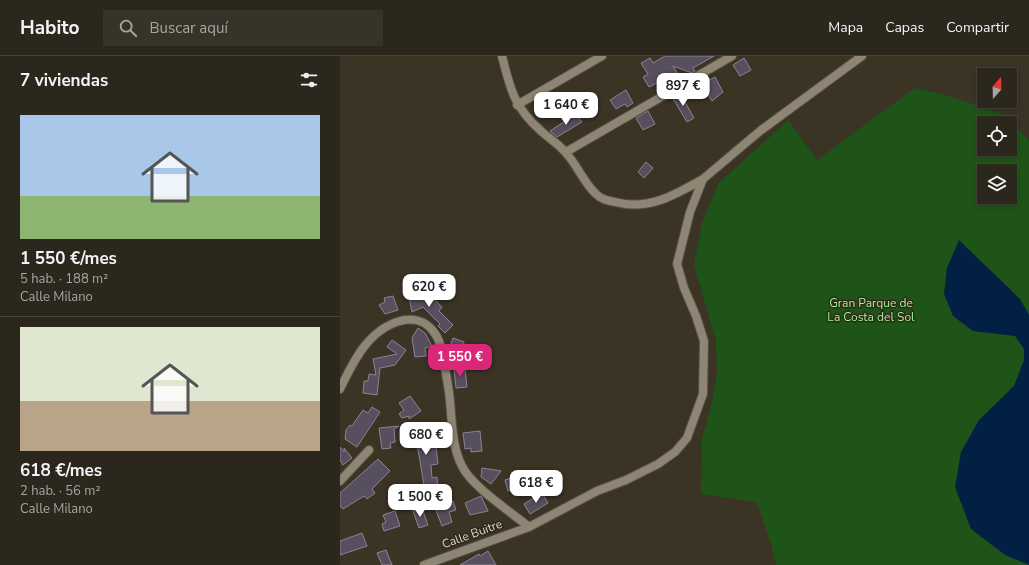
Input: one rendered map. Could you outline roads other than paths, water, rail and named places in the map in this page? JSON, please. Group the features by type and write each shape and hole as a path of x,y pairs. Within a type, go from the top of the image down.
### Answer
{"street":[{"path":"502,56 512,96 526,118 566,152 588,186 597,195 608,200 633,206 661,201 703,179 760,131 862,56"},
{"path":"517,105 602,56"},
{"path":"566,152 732,56"},
{"name":"Calle Buitre","path":"424,565 529,527 597,491 626,480 658,464 675,452 687,438 703,394 704,341 696,316 684,288 678,264 690,212 703,179"},
{"path":"340,389 353,362 364,346 386,327 413,319 423,322 433,330 441,345 457,453 462,466 474,482 529,527"},
{"path":"340,481 369,450"}],"water":[{"path":"959,240 1020,299 1029,315 1029,565 1005,555 971,529 955,487 961,452 979,420 1014,386 1024,360 1024,349 1015,336 973,331 953,316 944,294 947,268"}],"park label":[{"name":"Gran Parque de La Costa del Sol","path":"871,310"}]}
